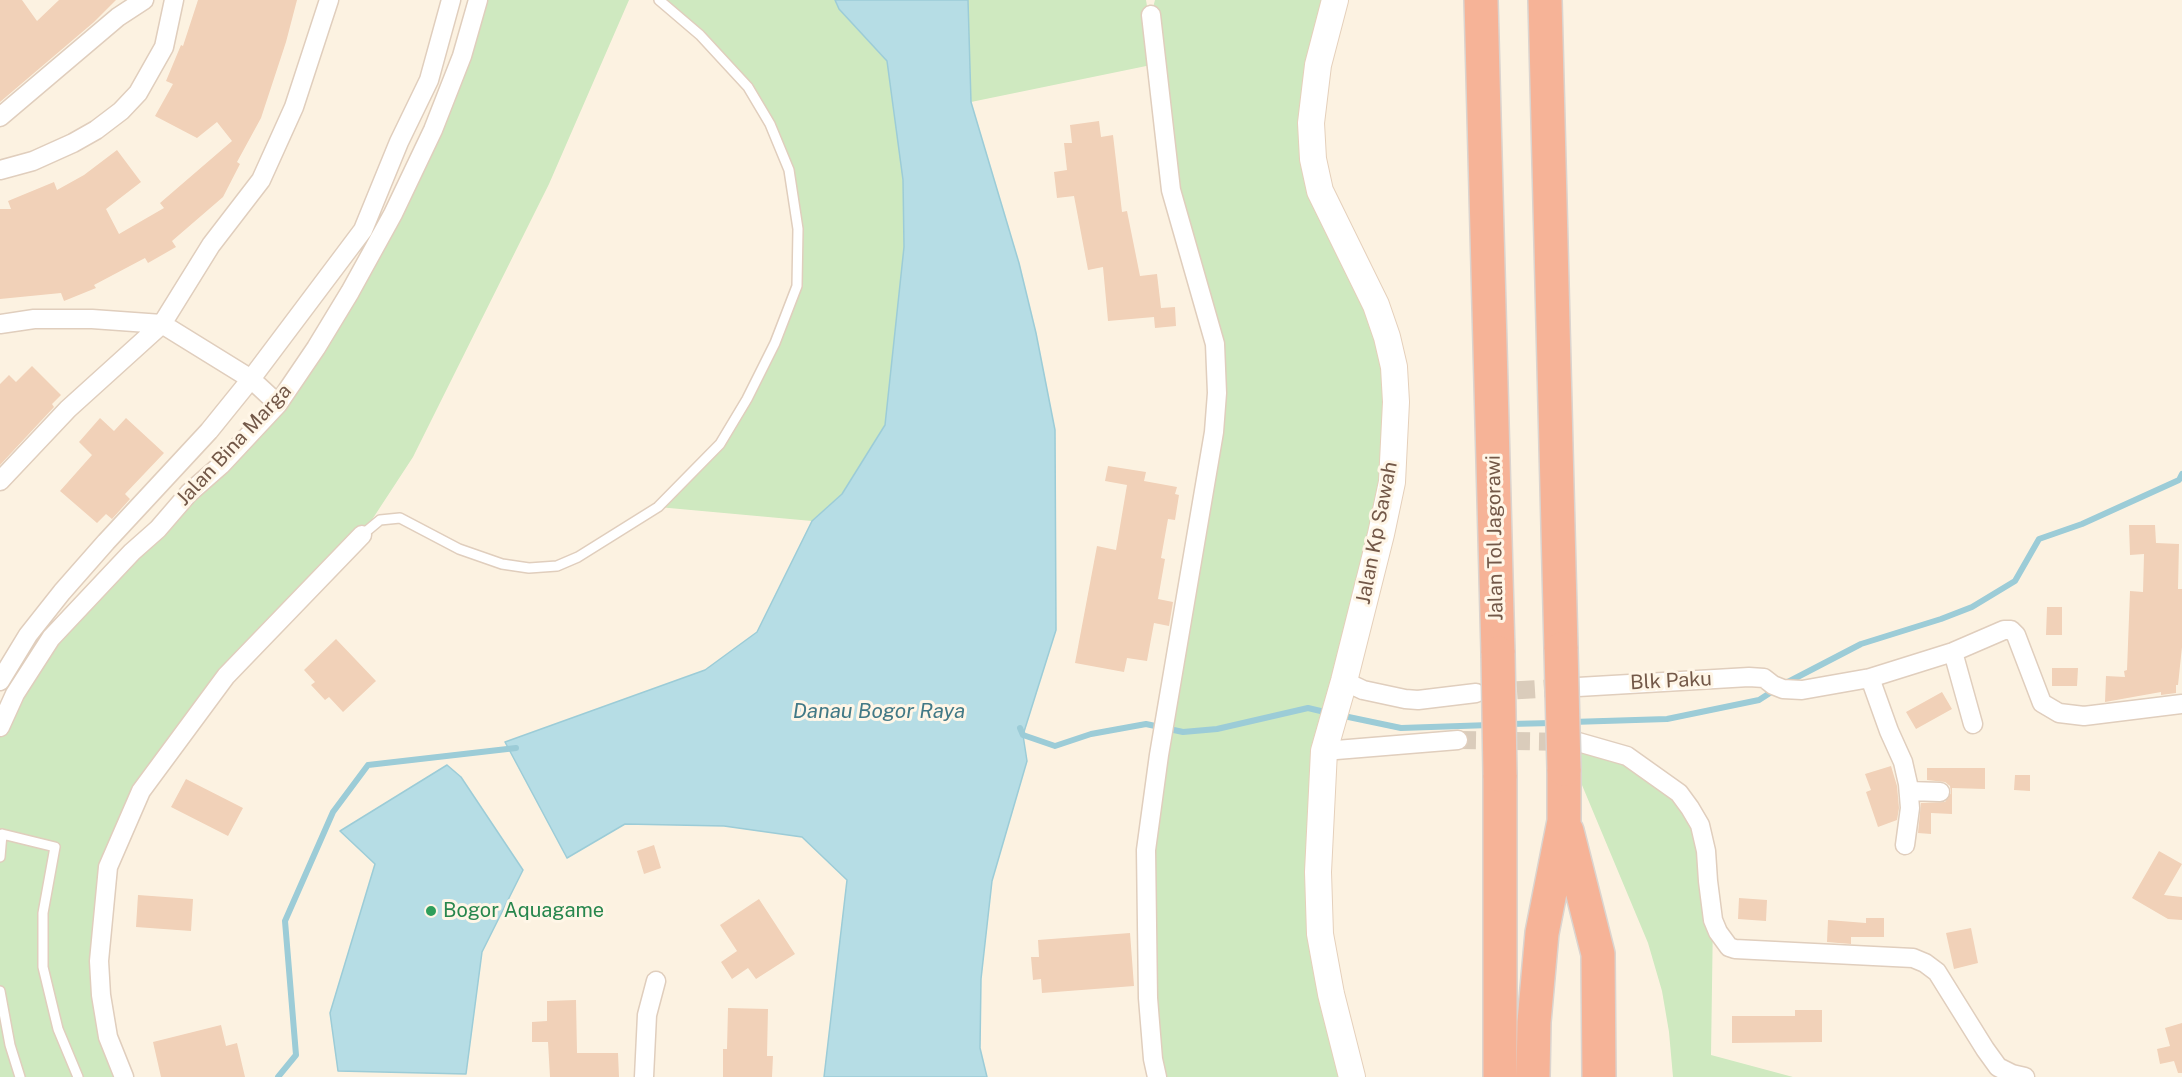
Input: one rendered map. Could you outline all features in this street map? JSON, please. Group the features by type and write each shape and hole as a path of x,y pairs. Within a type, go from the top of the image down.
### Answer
{"highway":[{"name":"Jalan Tol Jagorawi","path":"1481,0 1498,653 1500,1077"},
{"path":"1533,1077 1534,1022 1542,933 1564,821 1571,755 1561,649 1545,0"},
{"path":"1564,821 1598,954 1599,1077"}],"street":[{"path":"0,117 110,24 144,0"},
{"path":"0,170 33,161 73,143 96,130 121,111 138,93 164,47 174,0"},
{"path":"0,480 68,409 162,324 212,245 261,180 294,107 329,0"},
{"name":"Jalan Bina Marga","path":"0,681 28,635 62,592 209,431 363,230 399,142 429,80 451,0"},
{"name":"Jalan Bina Marga","path":"0,727 15,694 51,638 132,552 158,529 189,493 221,465 278,404 322,339 393,214 433,130 462,56 478,0"},
{"name":"Jalan Kp Sawah","path":"1335,0 1318,65 1311,123 1313,159 1320,191 1376,305 1388,337 1394,367 1396,402 1392,482 1381,534 1325,747 1318,872 1320,934 1331,994 1352,1077"},
{"path":"1151,15 1171,190 1215,344 1217,393 1214,432 1159,755 1146,850 1145,916 1148,998 1153,1059 1157,1077"},
{"path":"0,324 34,319 92,319 162,324 251,379 278,404"},
{"path":"124,1077 108,1037 101,995 99,961 108,867 141,791 226,676 362,535"},
{"path":"1905,845 1910,808 1909,790 1903,762 1870,678 1953,652 1998,632 2011,630 2016,635 2042,702 2059,712 2084,716 2182,704"},
{"path":"1953,652 1973,724"},
{"name":"Blk Paku","path":"1578,687 1764,678 1773,685 1802,690 1870,678"},
{"path":"1342,687 1418,700 1476,693"},
{"path":"1325,747 1458,740"},
{"path":"1571,755 1627,756 1678,794 1690,808 1700,825 1707,851 1713,920 1718,932 1729,947 1913,958 1937,972 1998,1066 2012,1074 2025,1077"},
{"path":"1909,790 1940,792"},
{"path":"644,1077 647,1015 656,981"}],"lane":[{"path":"362,535 380,520 400,518 459,549 502,564 529,568 557,566 578,557 658,507 720,444 747,399 775,343 796,286 798,229 789,170 770,124 748,87 700,35 659,0"},
{"path":"0,857 2,834 55,847 43,914 43,967 58,1029 78,1077"},
{"path":"0,991 10,1045 20,1077"}],"green space":[{"path":"477,0 629,0 549,184 413,457 362,535 180,739 108,867 99,961 124,1077 0,1077 0,727 51,638 278,404 388,223"},
{"path":"659,0 835,0 839,9 887,61 903,180 904,247 885,425 842,494 812,521 658,507 720,444 747,399 797,286 798,229 789,170 748,87"},
{"path":"968,0 1146,0 1152,36 1151,15 1155,0 1335,0 1313,159 1376,305 1396,402 1326,743 1320,935 1352,1077 1157,1077 1145,916 1217,393 1171,190 1156,64 971,102"},
{"path":"1564,742 1627,756 1700,825 1713,917 1711,1055 1793,1077 1673,1077 1662,991 1648,943"}],"water":[{"name":"Danau Bogor Raya","path":"835,0 968,0 971,102 1019,263 1036,333 1055,430 1056,630 1023,735 1027,761 992,881 981,979 980,1048 987,1077 824,1077 847,880 802,837 724,826 625,824 567,858 505,742 705,670 757,632 812,521 842,494 885,425 904,247 903,180 887,61 839,9"},
{"name":"Bogor Aquagame","path":"447,765 461,777 523,870 482,952 466,1074 338,1071 330,1013 375,864 340,831"}],"building":[{"path":"0,0 22,0 37,21 59,0 116,0 94,22 0,102"},
{"path":"198,0 297,0 261,118 237,162 240,164 223,197 172,241 176,247 148,263 145,258 94,285 96,288 64,301 61,293 0,299 0,209 11,209 8,201 54,182 57,190 84,175 117,150 141,182 106,209 119,234 164,208 160,203 232,141 217,122 197,138 155,116 173,84 166,81 181,45 183,46"},
{"path":"1099,121 1101,137 1113,135 1122,212 1127,211 1140,276 1157,274 1161,308 1175,307 1176,326 1155,328 1154,317 1108,321 1103,267 1088,270 1074,196 1057,198 1054,172 1067,170 1064,143 1072,143 1070,125"},
{"path":"32,366 61,395 52,404 54,407 0,465 0,384 9,375 16,382"},
{"path":"100,418 114,431 126,418 164,453 125,494 130,499 112,519 106,514 97,523 60,491 92,455 79,442"},
{"path":"1108,466 1146,472 1144,481 1177,487 1175,494 1179,495 1175,520 1168,519 1161,558 1165,559 1158,599 1173,602 1169,626 1154,623 1147,661 1127,658 1124,672 1075,663 1097,546 1116,550 1127,485 1105,481"},
{"path":"2129,525 2155,525 2156,543 2179,544 2178,589 2182,589 2182,647 2178,685 2176,685 2176,693 2161,695 2161,692 2105,702 2106,676 2125,677 2124,671 2127,670 2130,591 2143,592 2144,554 2130,555"},
{"path":"2047,607 2062,607 2062,635 2046,635"},
{"path":"336,639 376,681 343,712 329,697 325,700 311,685 315,682 304,670"},
{"path":"2052,668 2078,668 2077,686 2052,686"},
{"path":"1942,692 1952,709 1916,729 1906,712"},
{"path":"1891,766 1897,786 1899,808 1897,820 1878,827 1866,792 1871,790 1865,774"},
{"path":"1927,768 1985,768 1985,789 1952,788 1952,814 1931,813 1931,834 1918,833 1921,803 1945,802 1951,793 1950,786 1945,782 1927,780"},
{"path":"2015,775 2030,775 2030,791 2014,790"},
{"path":"186,779 243,808 228,836 171,807"},
{"path":"654,845 661,868 644,874 637,851"},
{"path":"2159,851 2182,864 2164,895 2182,897 2182,920 2168,919 2132,898"},
{"path":"138,895 193,899 191,931 136,927"},
{"path":"1739,898 1767,900 1766,921 1738,919"},
{"path":"759,899 795,954 756,979 748,968 732,979 721,962 737,951 720,925"},
{"path":"1866,918 1884,918 1884,937 1851,937 1851,944 1827,942 1828,920 1866,923"},
{"path":"1971,928 1978,963 1954,969 1946,933"},
{"path":"1130,933 1134,986 1042,993 1041,979 1033,980 1031,957 1039,957 1038,940"},
{"path":"576,1000 577,1053 618,1053 619,1077 550,1077 548,1042 532,1042 532,1022 547,1021 547,1001"},
{"path":"728,1008 768,1009 767,1056 773,1056 772,1077 723,1077 723,1049 727,1049"},
{"path":"1795,1010 1822,1010 1822,1042 1732,1043 1732,1016 1795,1016"},
{"path":"2182,1023 2182,1073 2178,1073 2174,1061 2160,1064 2157,1049 2170,1046 2165,1028"},
{"path":"221,1025 226,1046 237,1043 245,1077 161,1077 153,1042"}],"waterway":[{"path":"1784,684 1861,644 1972,607 2015,581 2039,539 2082,524 2179,480 2182,474"},
{"path":"1572,722 1667,719 1759,700 1776,689"},
{"path":"1020,728 1023,735 1055,746 1091,734 1146,724 1183,732 1217,729 1308,708 1329,713"},
{"path":"1339,715 1401,728 1490,725"},
{"path":"1509,724 1553,723"},
{"path":"278,1077 296,1055 285,921 333,812 368,765 516,748"}],"tunnel":[{"path":"1490,692 1570,687"},
{"path":"1458,740 1570,742"}],"place":[{"name":"Bogor Aquagame","path":"431,911"}]}
